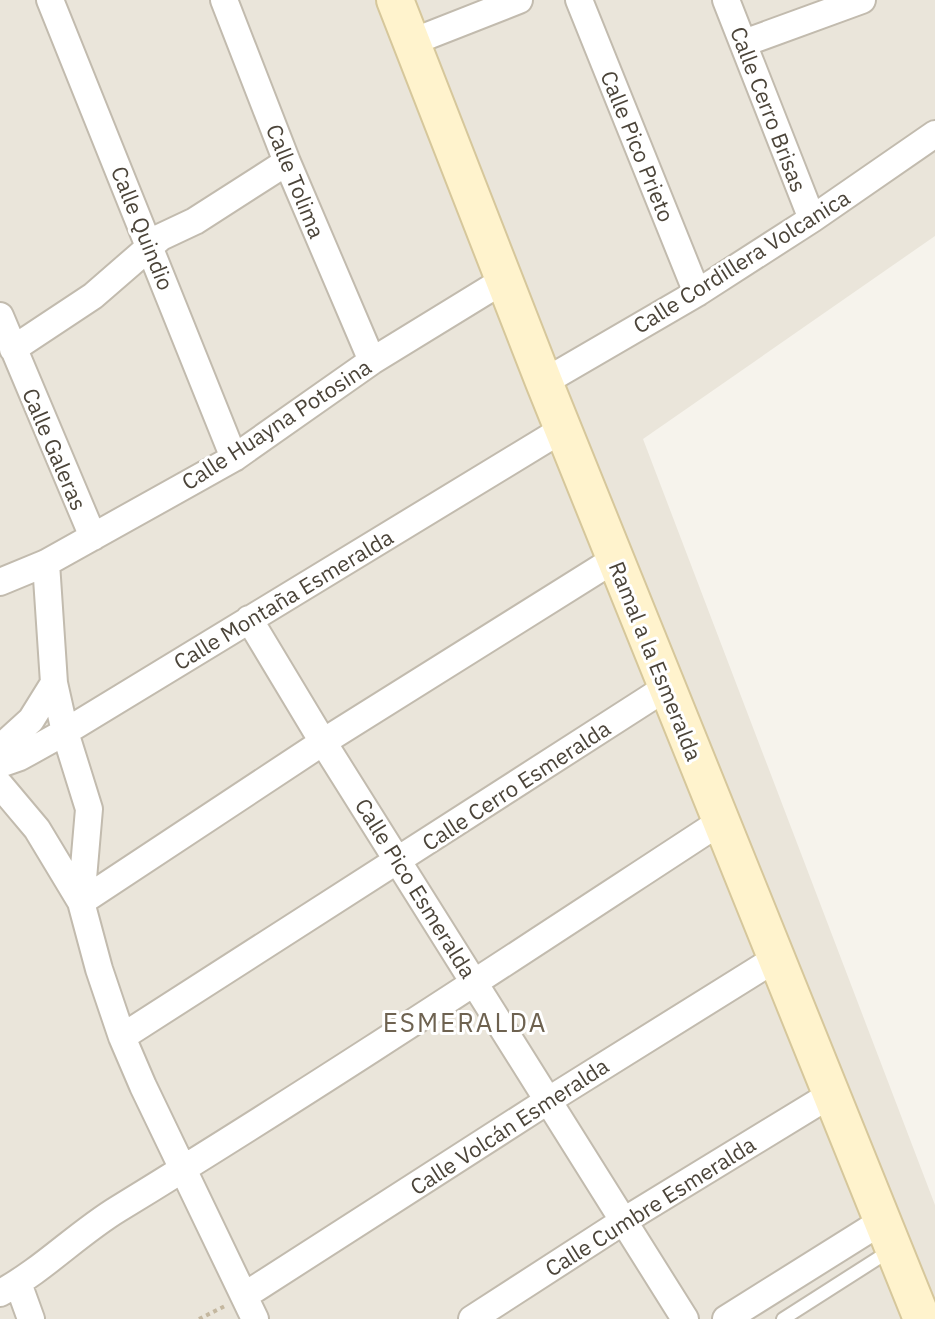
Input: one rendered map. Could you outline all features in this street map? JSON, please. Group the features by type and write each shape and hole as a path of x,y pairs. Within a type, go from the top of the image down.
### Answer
{"street":[{"name":"Calle Quindio","path":"50,0 234,458"},
{"name":"Calle Tolima","path":"224,0 287,162 372,361"},
{"name":"Ramal a la Esmeralda","path":"395,0 544,382 922,1319"},
{"path":"412,42 519,0"},
{"name":"Calle Pico Prieto","path":"579,0 697,293"},
{"name":"Calle Cerro Brisas","path":"726,0 812,219"},
{"path":"744,43 861,0"},
{"name":"Calle Cordillera Volcanica","path":"544,382 697,293 935,134"},
{"path":"13,349 93,296 150,245 195,221 287,162"},
{"name":"Calle Huayna Potosina","path":"0,582 46,563 234,458 372,361 504,280"},
{"name":"Calle Galeras","path":"0,316 93,537"},
{"name":"Calle Montaña Esmeralda","path":"0,764 20,757 65,732 563,429"},
{"path":"81,902 323,742 615,559"},
{"path":"46,563 54,683 65,732 89,809 81,902"},
{"name":"Calle Pico Esmeralda","path":"249,619 685,1319"},
{"path":"0,748 31,720 54,683"},
{"name":"Calle Cerro Esmeralda","path":"122,1037 667,687"},
{"path":"0,785 37,829 81,902 122,1037 250,1308"},
{"path":"31,1319 9,1288 96,1222 475,982 720,822"},
{"name":"Calle Volcán Esmeralda","path":"250,1308 549,1100 775,959"},
{"name":"Calle Cumbre Esmeralda","path":"472,1319 622,1222 830,1095"},
{"path":"726,1319 888,1234"}],"lane":[{"path":"783,1319 888,1234"}],"shaded area":[{"path":"0,0 935,0 935,236 643,439 935,1205 935,1319 0,1319"}],"district":[{"name":"ESMERALDA","path":"465,1022"}]}
